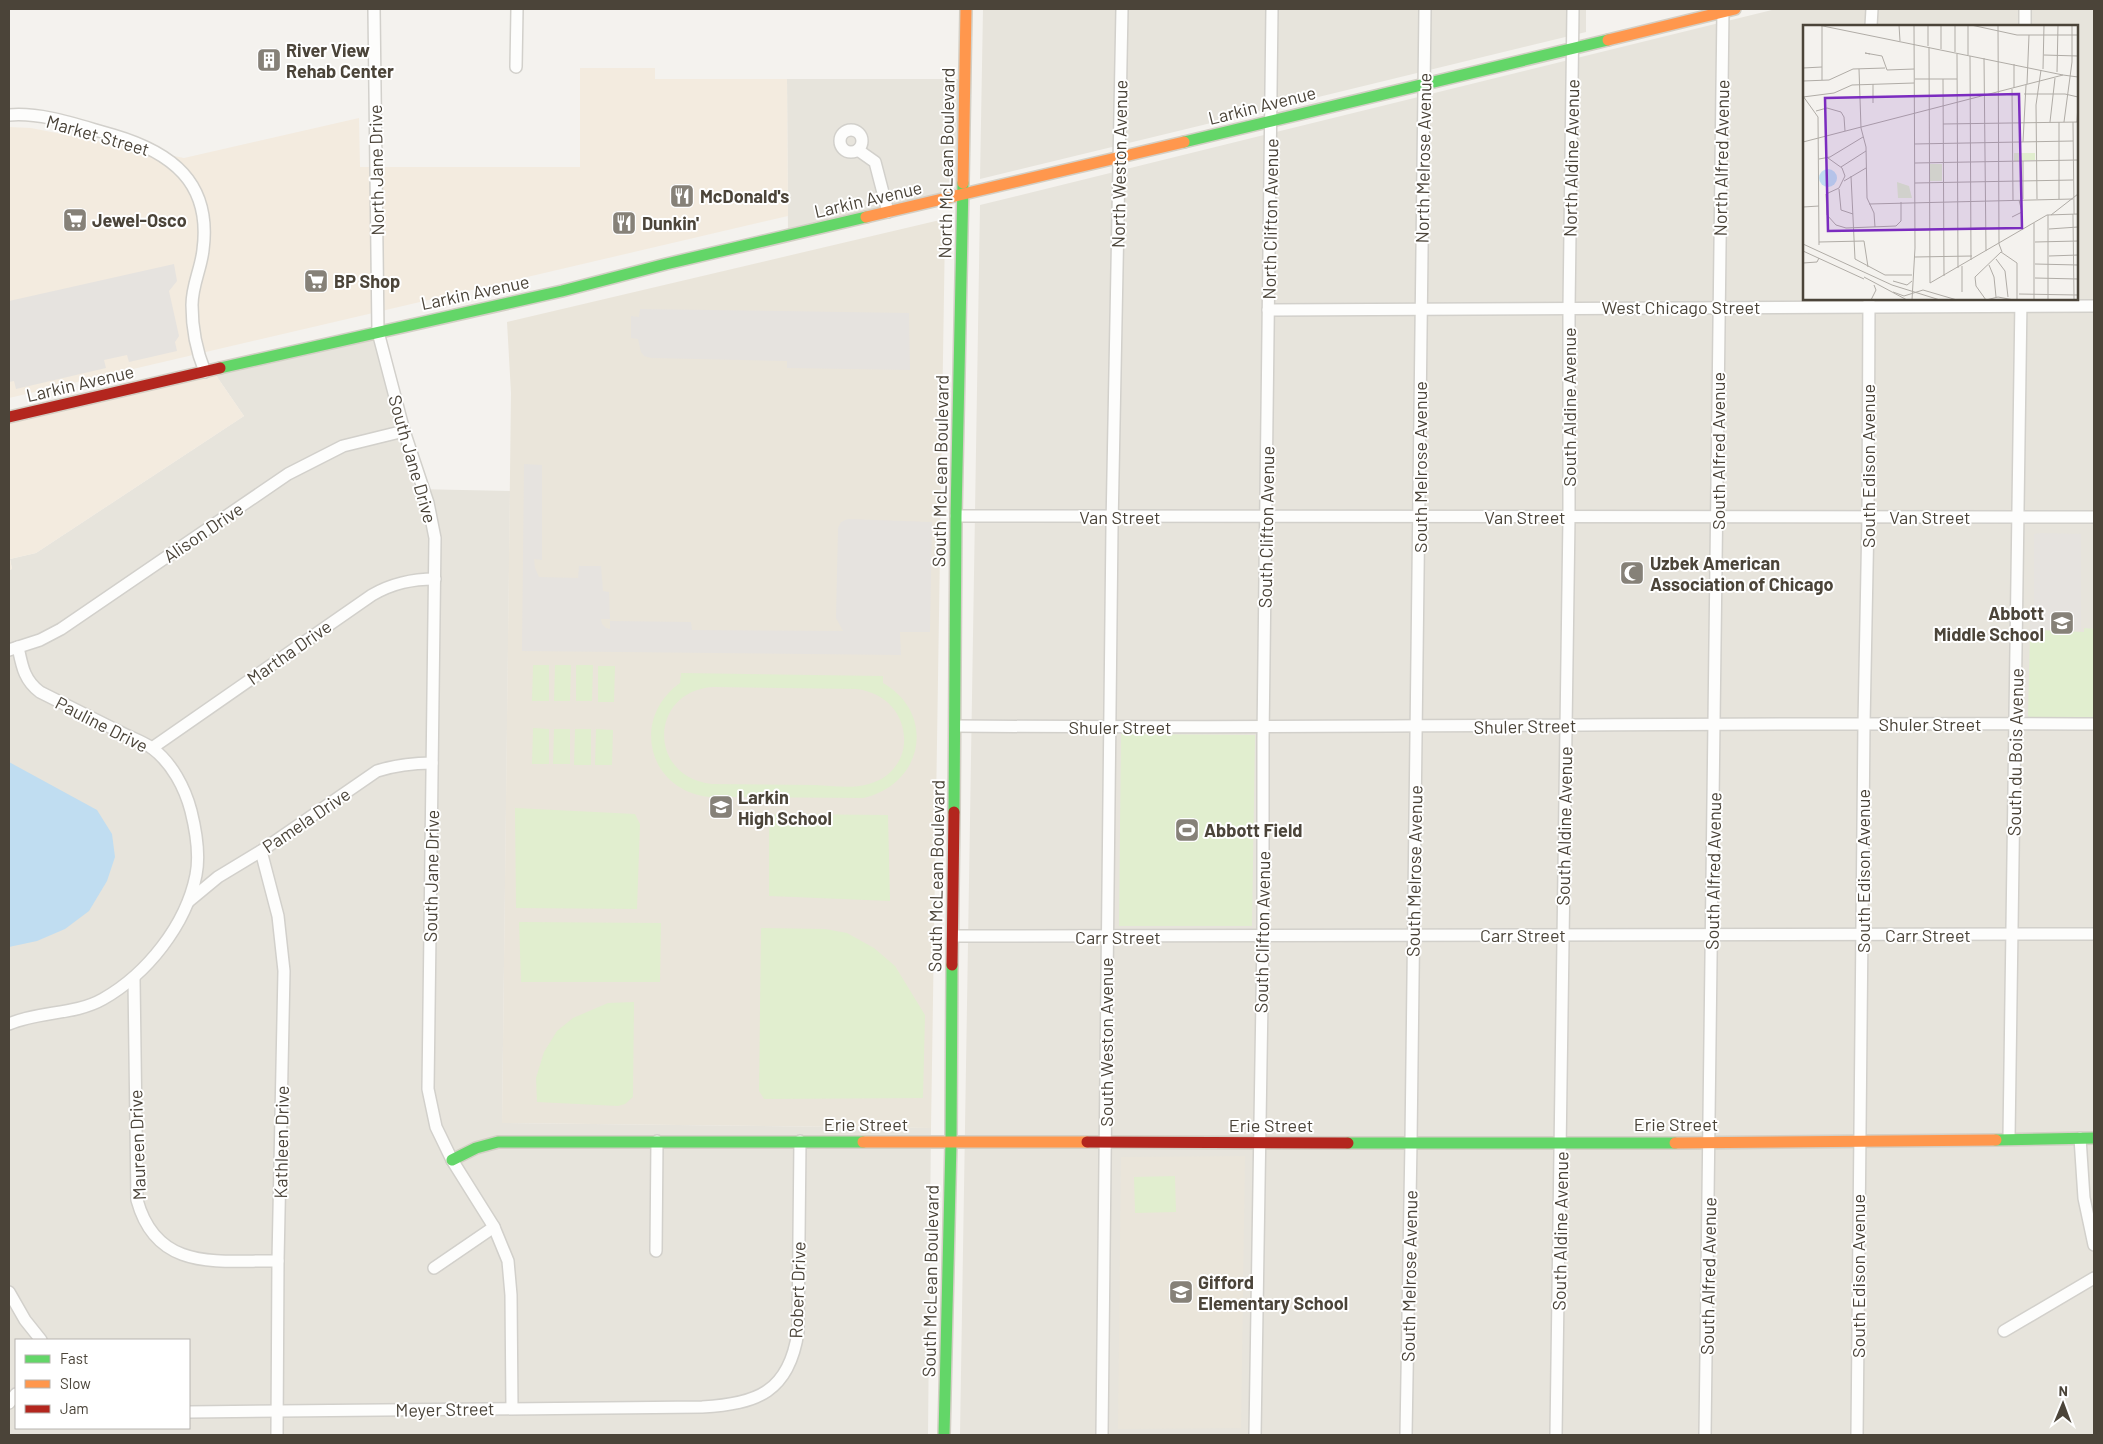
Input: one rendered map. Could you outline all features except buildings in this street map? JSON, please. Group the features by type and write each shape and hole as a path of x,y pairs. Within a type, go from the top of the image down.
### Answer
{"main road":[{"name":"North McLean Boulevard","path":"960,317 966,9"},
{"name":"Larkin Avenue","path":"9,417 562,291 1120,158 1727,10"},
{"name":"South McLean Boulevard","path":"944,1435 951,1142 956,516 960,317"},
{"name":"Erie Street","path":"452,1160 476,1148 498,1142 1710,1142 2094,1138"}],"street":[{"name":"North Jane Drive","path":"374,9 378,332"},
{"path":"516,9 516,67"},
{"name":"North Weston Avenue","path":"1116,319 1122,9"},
{"name":"North Clifton Avenue","path":"1268,310 1272,9"},
{"name":"North Melrose Avenue","path":"1421,308 1425,9"},
{"name":"North Aldine Avenue","path":"1569,308 1573,9"},
{"path":"1872,9 1872,25"},
{"path":"2025,9 2025,25"},
{"name":"North Alfred Avenue","path":"1719,307 1727,10"},
{"name":"Market Street","path":"9,115 50,118 133,141 163,155 190,180 200,204 204,224 202,256 195,281 192,305 194,336 205,372"},
{"path":"858,150 875,162 888,212"},
{"name":"West Chicago Street","path":"1268,310 1719,307 1869,303 2021,303 2094,306"},
{"name":"South Edison Avenue","path":"1857,1435 1869,303"},
{"name":"South du Bois Avenue","path":"2010,1138 2021,303"},
{"name":"South Alfred Avenue","path":"1705,1435 1718,517 1719,307"},
{"name":"South Melrose Avenue","path":"1406,1435 1412,1142 1421,308"},
{"name":"South Aldine Avenue","path":"1556,1435 1562,1142 1565,726 1569,517 1569,308"},
{"name":"South Clifton Avenue","path":"1255,1435 1258,1142 1263,936 1263,728 1268,310"},
{"name":"South Weston Avenue","path":"1102,1435 1112,518 1116,319"},
{"name":"South Jane Drive","path":"378,332 404,431 432,517 435,538 428,1089 436,1127 452,1160 494,1227 508,1261 510,1279 512,1408"},
{"name":"Alison Drive","path":"14,648 40,640 61,629 288,474 315,458 343,446 404,431"},
{"name":"Van Street","path":"956,516 1112,518 2094,518"},
{"name":"Martha Drive","path":"152,748 372,595 386,587 403,582 435,579"},
{"name":"Pauline Drive","path":"9,1024 28,1017 74,1009 102,1000 134,979 170,936 189,901 197,866 193,817 189,802 177,777 152,748 40,692 26,678 14,648"},
{"name":"Shuler Street","path":"955,726 1263,728 1715,724 2094,724"},
{"name":"Pamela Drive","path":"189,901 218,877 261,851 377,771 410,763 432,763"},
{"name":"Kathleen Drive","path":"261,851 278,916 284,971 278,1261 277,1435"},
{"name":"Carr Street","path":"953,936 2094,934"},
{"name":"Maureen Drive","path":"134,979 137,1200 145,1222 153,1236 164,1246 193,1258 278,1261"},
{"path":"2080,1138 2084,1198 2094,1245"},
{"path":"656,1251 658,1141"},
{"name":"Robert Drive","path":"702,1407 726,1406 746,1402 763,1395 776,1383 789,1364 795,1349 799,1314 800,1141"},
{"path":"434,1268 494,1227"},
{"path":"2004,1331 2094,1278"},
{"path":"9,1292 24,1320 40,1339"},
{"name":"Meyer Street","path":"190,1412 702,1407"}],"shaded area":[{"path":"983,9 1586,9 1586,32 980,179"},
{"path":"1776,9 2094,9 2094,1435 960,1435 980,205"},
{"path":"580,68 655,68 655,79 787,79 788,216 9,398 9,127 31,128 184,158 359,118 360,167 580,167"},
{"path":"787,79 962,79 961,192 788,233"},
{"name":"Larkin High School","path":"940,220 945,223 945,229 931,1128 502,1123 511,393 507,322"},
{"path":"174,264 177,281 169,291 179,336 175,342 177,351 129,362 127,355 104,360 106,368 16,389 14,381 9,382 9,301"},
{"path":"640,309 909,313 910,370 787,368 787,361 651,358 644,356 641,352 638,339 631,338 631,316 639,317"},
{"path":"375,335 415,489 510,491 502,1123 931,1128 928,1435 9,1435 9,570 12,569 10,559 36,553 244,416 213,371"},
{"path":"213,371 244,416 36,553 10,559 12,569 9,570 9,419"},
{"path":"524,464 542,465 542,560 534,559 539,577 578,578 579,566 601,566 603,591 609,592 610,619 601,619 602,624 606,628 610,629 610,621 691,622 692,630 843,631 836,618 838,528 841,522 848,519 932,522 930,632 900,632 901,655 522,651"},
{"path":"2034,534 2081,534 2081,630 2030,630 2030,619 2039,619 2041,617 2034,615"},
{"name":"Gifford Elementary School","path":"1245,1156 1241,1428 1118,1429 1121,1157"}],"green space":[{"path":"2084,628 2094,629 2094,717 2028,717 2030,630 2084,632"},
{"path":"533,665 549,665 549,701 532,701"},
{"path":"555,665 571,665 570,701 554,701"},
{"path":"576,665 593,665 592,701 576,701"},
{"path":"598,666 615,666 614,702 598,702"},
{"path":"681,673 883,676 883,683 900,696 911,712 916,730 916,747 910,764 899,779 883,791 863,798 710,797 689,792 672,782 660,768 653,751 651,733 655,715 664,698 680,683","holes":["713,687 856,689 875,694 890,704 899,718 904,733 903,749 897,764 886,776 869,784 849,787 712,784 691,778 676,766 667,751 664,734 667,718 677,703 692,692"]},
{"path":"533,728 549,729 549,764 532,764"},
{"path":"554,729 570,729 570,764 553,764"},
{"path":"575,729 591,729 591,765 574,765"},
{"path":"596,729 613,730 612,765 595,765"},
{"name":"Abbott Field","path":"1121,734 1255,735 1252,926 1119,926"},
{"path":"515,808 635,814 640,824 637,909 516,908"},
{"path":"775,814 888,815 890,901 769,896 769,828"},
{"path":"519,922 661,923 660,982 521,982"},
{"path":"761,928 825,929 847,933 874,948 895,966 925,1015 923,1098 764,1099 759,1091"},
{"path":"634,1002 633,1097 625,1104 618,1106 537,1102 536,1078 544,1052 557,1031 573,1018 608,1003"},
{"path":"1175,1176 1176,1212 1135,1213 1134,1177"}],"water":[{"path":"9,762 97,810 112,834 115,857 107,881 89,911 65,929 37,941 9,947"}],"traffic: fast":[{"path":"1184,142 1608,40"},
{"path":"954,812 956,516 963,183"},
{"path":"220,368 562,291 666,264 866,217"},
{"path":"944,1435 951,1142 952,965"},
{"path":"1996,1140 2094,1138"},
{"path":"452,1160 476,1148 498,1142 863,1142"},
{"path":"1348,1143 1675,1143"}],"traffic: slow":[{"path":"963,183 966,9"},
{"path":"1608,40 1735,9"},
{"path":"866,217 1184,142"},
{"path":"1675,1143 1996,1140"},
{"path":"863,1142 1087,1142"}],"traffic: jam":[{"path":"9,417 220,368"},
{"path":"952,965 954,812"},
{"path":"1087,1142 1348,1143"}],"place":[{"name":"River View Rehab Center","path":"269,60"},
{"name":"McDonald's","path":"682,196"},
{"name":"Jewel-Osco","path":"75,220"},
{"name":"Dunkin'","path":"624,223"},
{"name":"BP Shop","path":"316,281"},
{"name":"Uzbek American Association of Chicago","path":"1632,573"},
{"name":"Abbott Middle School","path":"2062,623"},
{"name":"Larkin High School","path":"721,807"},
{"name":"Abbott Field","path":"1187,830"},
{"name":"Gifford Elementary School","path":"1181,1292"}]}
